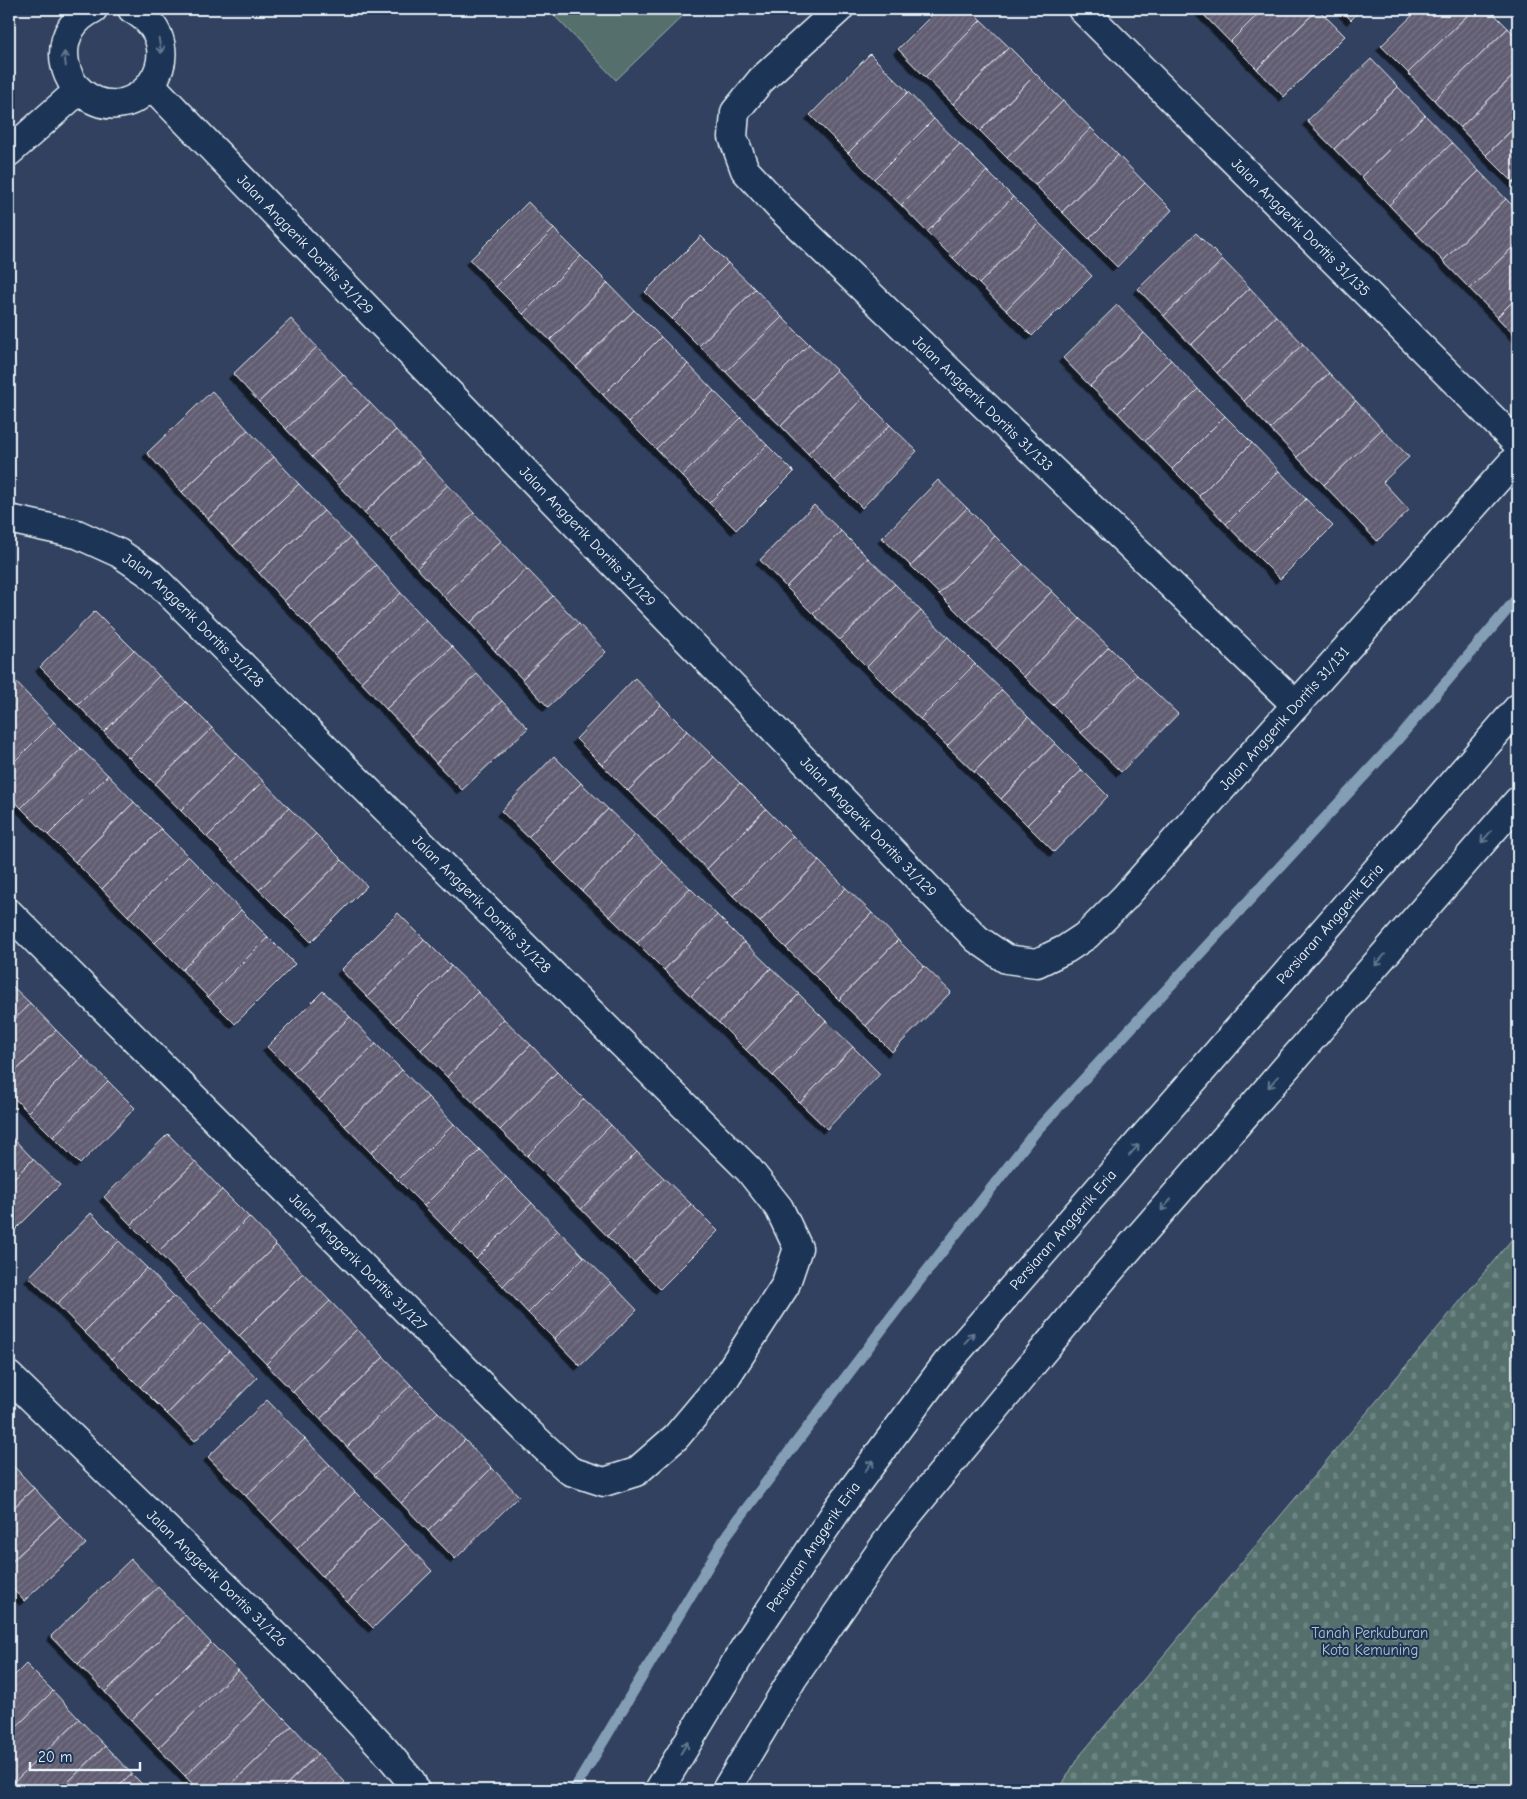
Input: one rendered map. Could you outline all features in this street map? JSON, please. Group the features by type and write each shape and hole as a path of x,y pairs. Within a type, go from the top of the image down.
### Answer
{"street":[{"path":"85,11 74,23 64,45 66,70 79,90 90,98 102,103 116,104 130,101 142,94 158,74 162,62 158,36 152,25 143,15 132,9"},
{"name":"Jalan Anggerik Doritis 31/133","path":"839,9 761,80 735,112 733,137 745,170 782,210 1296,705"},
{"name":"Jalan Anggerik Doritis 31/135","path":"1082,9 1518,444"},
{"name":"Jalan Anggerik Doritis 31/129","path":"151,85 977,939 1006,959 1037,963"},
{"path":"9,152 79,90"},
{"name":"Jalan Anggerik Doritis 31/131","path":"1037,963 1073,945 1088,935 1105,918 1518,456"},
{"name":"Jalan Anggerik Doritis 31/128","path":"9,519 76,534 119,553 150,574 749,1170 779,1208 798,1248 785,1286 724,1380"},
{"name":"Persiaran Anggerik Eria","path":"659,1790 744,1647 840,1506 946,1364 1518,708"},
{"path":"726,1790 793,1678 895,1530 1111,1268 1518,800"},
{"name":"Jalan Anggerik Doritis 31/127","path":"9,912 528,1432 570,1471 604,1482 636,1472 676,1437 724,1380"},
{"name":"Jalan Anggerik Doritis 31/126","path":"9,1376 300,1659 384,1749 411,1781 415,1790"}],"green space":[{"path":"548,9 690,9 616,80"},
{"name":"Tanah Perkuburan Kota Kemuning","path":"1518,1232 1518,1790 1059,1790 1077,1759"}],"building":[{"path":"938,9 970,9 981,20 925,77 898,49"},
{"path":"1198,9 1210,9 1204,15"},
{"path":"1210,9 1263,9 1230,42 1204,15"},
{"path":"1263,9 1318,9 1257,69 1230,42"},
{"path":"1318,9 1345,36 1284,97 1257,69"},
{"path":"1340,9 1362,9 1351,20"},
{"path":"1419,9 1474,9 1408,73 1381,46"},
{"path":"1474,9 1489,9 1508,28 1434,100 1408,73"},
{"path":"981,20 1009,47 953,104 925,77"},
{"path":"1508,28 1518,39 1518,71 1460,128 1434,100"},
{"path":"1009,47 1036,74 980,131 953,104"},
{"path":"870,54 908,92 848,153 810,115"},
{"path":"1371,59 1398,87 1334,149 1307,121"},
{"path":"1518,71 1518,124 1486,155 1460,128"},
{"path":"1036,74 1063,101 1007,158 980,131"},
{"path":"1398,87 1425,115 1361,177 1334,149"},
{"path":"908,92 934,119 874,179 848,153"},
{"path":"1063,101 1091,128 1035,185 1007,158"},
{"path":"1425,115 1452,143 1389,205 1361,177"},
{"path":"934,119 960,144 901,205 874,179"},
{"path":"1518,124 1518,177 1513,182 1486,155"},
{"path":"1091,128 1118,155 1062,212 1035,185"},
{"path":"1452,143 1479,171 1416,233 1389,205"},
{"path":"960,144 987,171 927,232 901,205"},
{"path":"1118,155 1145,183 1089,239 1062,212"},
{"path":"987,171 1013,197 953,258 927,232"},
{"path":"1479,171 1506,199 1443,261 1416,233"},
{"path":"1518,177 1518,188 1513,182"},
{"path":"1145,183 1172,210 1117,267 1089,239"},
{"path":"1013,197 1039,223 979,284 953,258"},
{"path":"1506,199 1518,211 1518,242 1470,289 1443,261"},
{"path":"528,202 554,229 496,287 470,260"},
{"path":"1039,223 1066,249 1006,310 979,284"},
{"path":"554,229 581,256 523,314 496,287"},
{"path":"1196,233 1223,260 1164,316 1138,289"},
{"path":"701,236 728,263 672,319 645,292"},
{"path":"1518,242 1518,296 1497,317 1470,289"},
{"path":"1066,249 1092,276 1032,336 1006,310"},
{"path":"581,256 608,283 550,340 523,314"},
{"path":"1223,260 1250,288 1191,345 1164,316"},
{"path":"728,263 755,289 699,346 672,319"},
{"path":"608,283 634,310 576,367 550,340"},
{"path":"1250,288 1276,316 1217,373 1191,345"},
{"path":"755,289 782,317 726,372 699,346"},
{"path":"1518,296 1518,339 1497,317"},
{"path":"1117,305 1144,333 1090,386 1063,358"},
{"path":"634,310 661,337 603,395 576,367"},
{"path":"1276,316 1303,344 1244,401 1217,373"},
{"path":"782,317 809,344 753,400 726,372"},
{"path":"291,319 317,347 259,402 233,374"},
{"path":"1144,333 1171,360 1118,413 1090,386"},
{"path":"661,337 688,364 629,422 603,395"},
{"path":"809,344 836,370 781,426 753,400"},
{"path":"1303,344 1329,373 1270,429 1244,401"},
{"path":"317,347 343,374 286,429 259,402"},
{"path":"1171,360 1198,389 1145,441 1118,413"},
{"path":"688,364 714,391 656,449 629,422"},
{"path":"836,370 863,398 808,454 781,426"},
{"path":"1329,373 1356,401 1297,457 1270,429"},
{"path":"343,374 370,403 312,457 286,429"},
{"path":"1198,389 1225,416 1172,469 1145,441"},
{"path":"212,391 248,430 182,492 147,453"},
{"path":"714,391 741,418 682,476 656,449"},
{"path":"863,398 890,425 835,481 808,454"},
{"path":"1356,401 1382,429 1324,485 1297,457"},
{"path":"370,403 396,430 338,485 312,457"},
{"path":"1225,416 1252,443 1199,496 1172,469"},
{"path":"741,418 767,445 709,503 682,476"},
{"path":"890,425 917,451 862,508 835,481"},
{"path":"1382,429 1409,457 1383,482 1409,510 1377,541 1324,485"},
{"path":"248,430 274,457 208,519 182,492"},
{"path":"396,430 422,458 364,513 338,485"},
{"path":"1252,443 1279,471 1226,524 1199,496"},
{"path":"767,445 794,472 736,530 709,503"},
{"path":"274,457 299,484 233,546 208,519"},
{"path":"422,458 448,485 391,540 364,513"},
{"path":"1279,471 1306,499 1253,552 1226,524"},
{"path":"938,480 967,508 911,566 882,538"},
{"path":"299,484 324,511 259,573 233,546"},
{"path":"448,485 474,513 417,568 391,540"},
{"path":"1306,499 1333,526 1280,579 1253,552"},
{"path":"814,505 841,531 786,587 760,560"},
{"path":"967,508 995,536 939,594 911,566"},
{"path":"324,511 350,538 284,601 259,573"},
{"path":"474,513 501,541 443,596 417,568"},
{"path":"841,531 868,558 813,614 786,587"},
{"path":"995,536 1023,564 967,622 939,594"},
{"path":"350,538 376,565 310,627 284,601"},
{"path":"501,541 527,569 470,623 443,596"},
{"path":"868,558 895,584 840,640 813,614"},
{"path":"1023,564 1052,591 996,649 967,622"},
{"path":"376,565 401,593 335,655 310,627"},
{"path":"527,569 553,596 495,651 470,623"},
{"path":"895,584 921,611 867,667 840,640"},
{"path":"1052,591 1080,619 1024,677 996,649"},
{"path":"401,593 426,620 361,682 335,655"},
{"path":"553,596 579,624 522,679 495,651"},
{"path":"95,611 134,650 78,705 40,667"},
{"path":"921,611 948,637 893,693 867,667"},
{"path":"1080,619 1109,647 1053,705 1024,677"},
{"path":"426,620 452,647 386,709 361,682"},
{"path":"579,624 606,652 548,707 522,679"},
{"path":"948,637 975,664 920,719 893,693"},
{"path":"452,647 477,674 412,736 386,709"},
{"path":"1109,647 1137,675 1081,733 1053,705"},
{"path":"134,650 159,676 104,732 78,705"},
{"path":"975,664 1002,690 947,746 920,719"},
{"path":"477,674 502,701 436,763 412,736"},
{"path":"9,675 54,722 9,767"},
{"path":"1137,675 1178,714 1121,772 1081,733"},
{"path":"159,676 186,702 129,758 104,732"},
{"path":"635,678 661,705 602,765 576,739"},
{"path":"1002,690 1028,717 974,772 947,746"},
{"path":"502,701 528,728 462,790 436,763"},
{"path":"186,702 212,728 155,784 129,758"},
{"path":"661,705 687,731 628,791 602,765"},
{"path":"1028,717 1055,743 1001,799 974,772"},
{"path":"54,722 81,749 21,808 9,795 9,767"},
{"path":"212,728 237,754 181,811 155,784"},
{"path":"687,731 714,757 655,817 628,791"},
{"path":"1055,743 1082,770 1027,825 1001,799"},
{"path":"81,749 108,775 48,835 21,808"},
{"path":"237,754 263,781 207,837 181,811"},
{"path":"554,756 581,783 528,837 501,811"},
{"path":"714,757 740,783 681,844 655,817"},
{"path":"1082,770 1108,796 1054,852 1027,825"},
{"path":"108,775 134,802 75,862 48,835"},
{"path":"263,781 289,808 233,863 207,837"},
{"path":"581,783 608,809 555,864 528,837"},
{"path":"740,783 766,809 707,869 681,844"},
{"path":"134,802 161,829 102,889 75,862"},
{"path":"289,808 316,834 259,890 233,863"},
{"path":"608,809 635,835 582,891 555,864"},
{"path":"766,809 793,836 733,896 707,869"},
{"path":"161,829 188,856 128,916 102,889"},
{"path":"316,834 342,860 285,916 259,890"},
{"path":"635,835 663,862 610,917 582,891"},
{"path":"793,836 819,861 760,922 733,896"},
{"path":"188,856 215,883 155,943 128,916"},
{"path":"342,860 367,886 311,942 285,916"},
{"path":"819,861 846,888 786,948 760,922"},
{"path":"663,862 690,888 637,943 610,917"},
{"path":"215,883 241,910 182,970 155,943"},
{"path":"690,888 717,915 664,970 637,943"},
{"path":"846,888 872,913 813,974 786,948"},
{"path":"241,910 268,937 208,997 182,970"},
{"path":"398,913 424,939 367,997 341,970"},
{"path":"872,913 898,940 839,1000 813,974"},
{"path":"717,915 744,942 691,996 664,970"},
{"path":"268,937 295,964 235,1024 208,997"},
{"path":"424,939 451,966 394,1023 367,997"},
{"path":"898,940 924,966 866,1026 839,1000"},
{"path":"744,942 771,968 719,1023 691,996"},
{"path":"451,966 478,992 421,1050 394,1023"},
{"path":"924,966 951,992 892,1052 866,1026"},
{"path":"771,968 799,994 746,1050 719,1023"},
{"path":"9,983 30,1003 9,1025"},
{"path":"323,991 350,1017 293,1073 267,1047"},
{"path":"478,992 504,1019 447,1077 421,1050"},
{"path":"799,994 826,1021 773,1076 746,1050"},
{"path":"30,1003 56,1030 9,1078 9,1025"},
{"path":"350,1017 376,1044 319,1100 293,1073"},
{"path":"504,1019 531,1045 474,1103 447,1077"},
{"path":"826,1021 853,1047 800,1103 773,1076"},
{"path":"56,1030 82,1056 28,1112 9,1093 9,1078"},
{"path":"376,1044 402,1070 345,1126 319,1100"},
{"path":"531,1045 557,1072 500,1130 474,1103"},
{"path":"853,1047 880,1074 827,1129 800,1103"},
{"path":"82,1056 108,1081 53,1137 28,1112"},
{"path":"402,1070 428,1097 371,1153 345,1126"},
{"path":"557,1072 584,1099 527,1156 500,1130"},
{"path":"108,1081 135,1108 80,1164 53,1137"},
{"path":"428,1097 454,1124 398,1180 371,1153"},
{"path":"584,1099 611,1125 554,1183 527,1156"},
{"path":"454,1124 480,1150 424,1206 398,1180"},
{"path":"611,1125 637,1152 581,1209 554,1183"},
{"path":"9,1134 33,1159 9,1183"},
{"path":"168,1134 195,1162 131,1225 104,1197"},
{"path":"480,1150 506,1177 450,1233 424,1206"},
{"path":"637,1152 664,1178 607,1236 581,1209"},
{"path":"33,1159 60,1185 9,1236 9,1183"},
{"path":"195,1162 222,1190 158,1252 131,1225"},
{"path":"506,1177 532,1203 476,1259 450,1233"},
{"path":"664,1178 691,1204 634,1263 607,1236"},
{"path":"222,1190 249,1217 185,1280 158,1252"},
{"path":"532,1203 558,1230 503,1286 476,1259"},
{"path":"691,1204 718,1231 660,1289 634,1263"},
{"path":"91,1213 119,1241 57,1304 29,1277"},
{"path":"249,1217 276,1245 212,1308 185,1280"},
{"path":"558,1230 584,1257 528,1313 503,1286"},
{"path":"119,1241 147,1268 84,1332 57,1304"},
{"path":"276,1245 303,1273 239,1336 212,1308"},
{"path":"584,1257 611,1283 554,1339 528,1313"},
{"path":"147,1268 174,1296 112,1359 84,1332"},
{"path":"303,1273 330,1301 266,1364 239,1336"},
{"path":"611,1283 637,1310 580,1366 554,1339"},
{"path":"174,1296 202,1323 140,1387 112,1359"},
{"path":"330,1301 357,1329 293,1392 266,1364"},
{"path":"202,1323 229,1351 167,1414 140,1387"},
{"path":"357,1329 384,1357 320,1419 293,1392"},
{"path":"229,1351 257,1378 195,1441 167,1414"},
{"path":"384,1357 411,1385 347,1447 320,1419"},
{"path":"411,1385 438,1412 374,1475 347,1447"},
{"path":"267,1400 305,1439 246,1496 208,1457"},
{"path":"438,1412 465,1440 401,1503 374,1475"},
{"path":"305,1439 330,1465 271,1522 246,1496"},
{"path":"465,1440 492,1468 428,1531 401,1503"},
{"path":"9,1461 34,1488 9,1512"},
{"path":"330,1465 355,1492 297,1549 271,1522"},
{"path":"492,1468 519,1496 455,1559 428,1531"},
{"path":"34,1488 60,1516 9,1564 9,1512"},
{"path":"355,1492 381,1518 322,1576 297,1549"},
{"path":"60,1516 86,1544 24,1601 9,1585 9,1564"},
{"path":"381,1518 406,1544 347,1602 322,1576"},
{"path":"406,1544 432,1571 373,1628 347,1602"},
{"path":"131,1559 158,1587 78,1664 51,1636"},
{"path":"158,1587 185,1615 105,1692 78,1664"},
{"path":"185,1615 211,1643 131,1720 105,1692"},
{"path":"211,1643 238,1670 158,1748 131,1720"},
{"path":"26,1664 53,1691 9,1734 9,1681"},
{"path":"238,1670 265,1699 185,1776 158,1748"},
{"path":"53,1691 79,1719 9,1787 9,1734"},
{"path":"265,1699 292,1726 225,1790 198,1790 185,1776"},
{"path":"79,1719 105,1746 60,1790 9,1790 9,1787"},
{"path":"292,1726 318,1754 281,1790 225,1790"},
{"path":"105,1746 132,1774 115,1790 60,1790"},
{"path":"318,1754 345,1782 336,1790 281,1790"},
{"path":"132,1774 148,1790 115,1790"}],"waterway":[{"path":"574,1790 728,1533 898,1308 1036,1131 1398,739 1518,597"}]}
